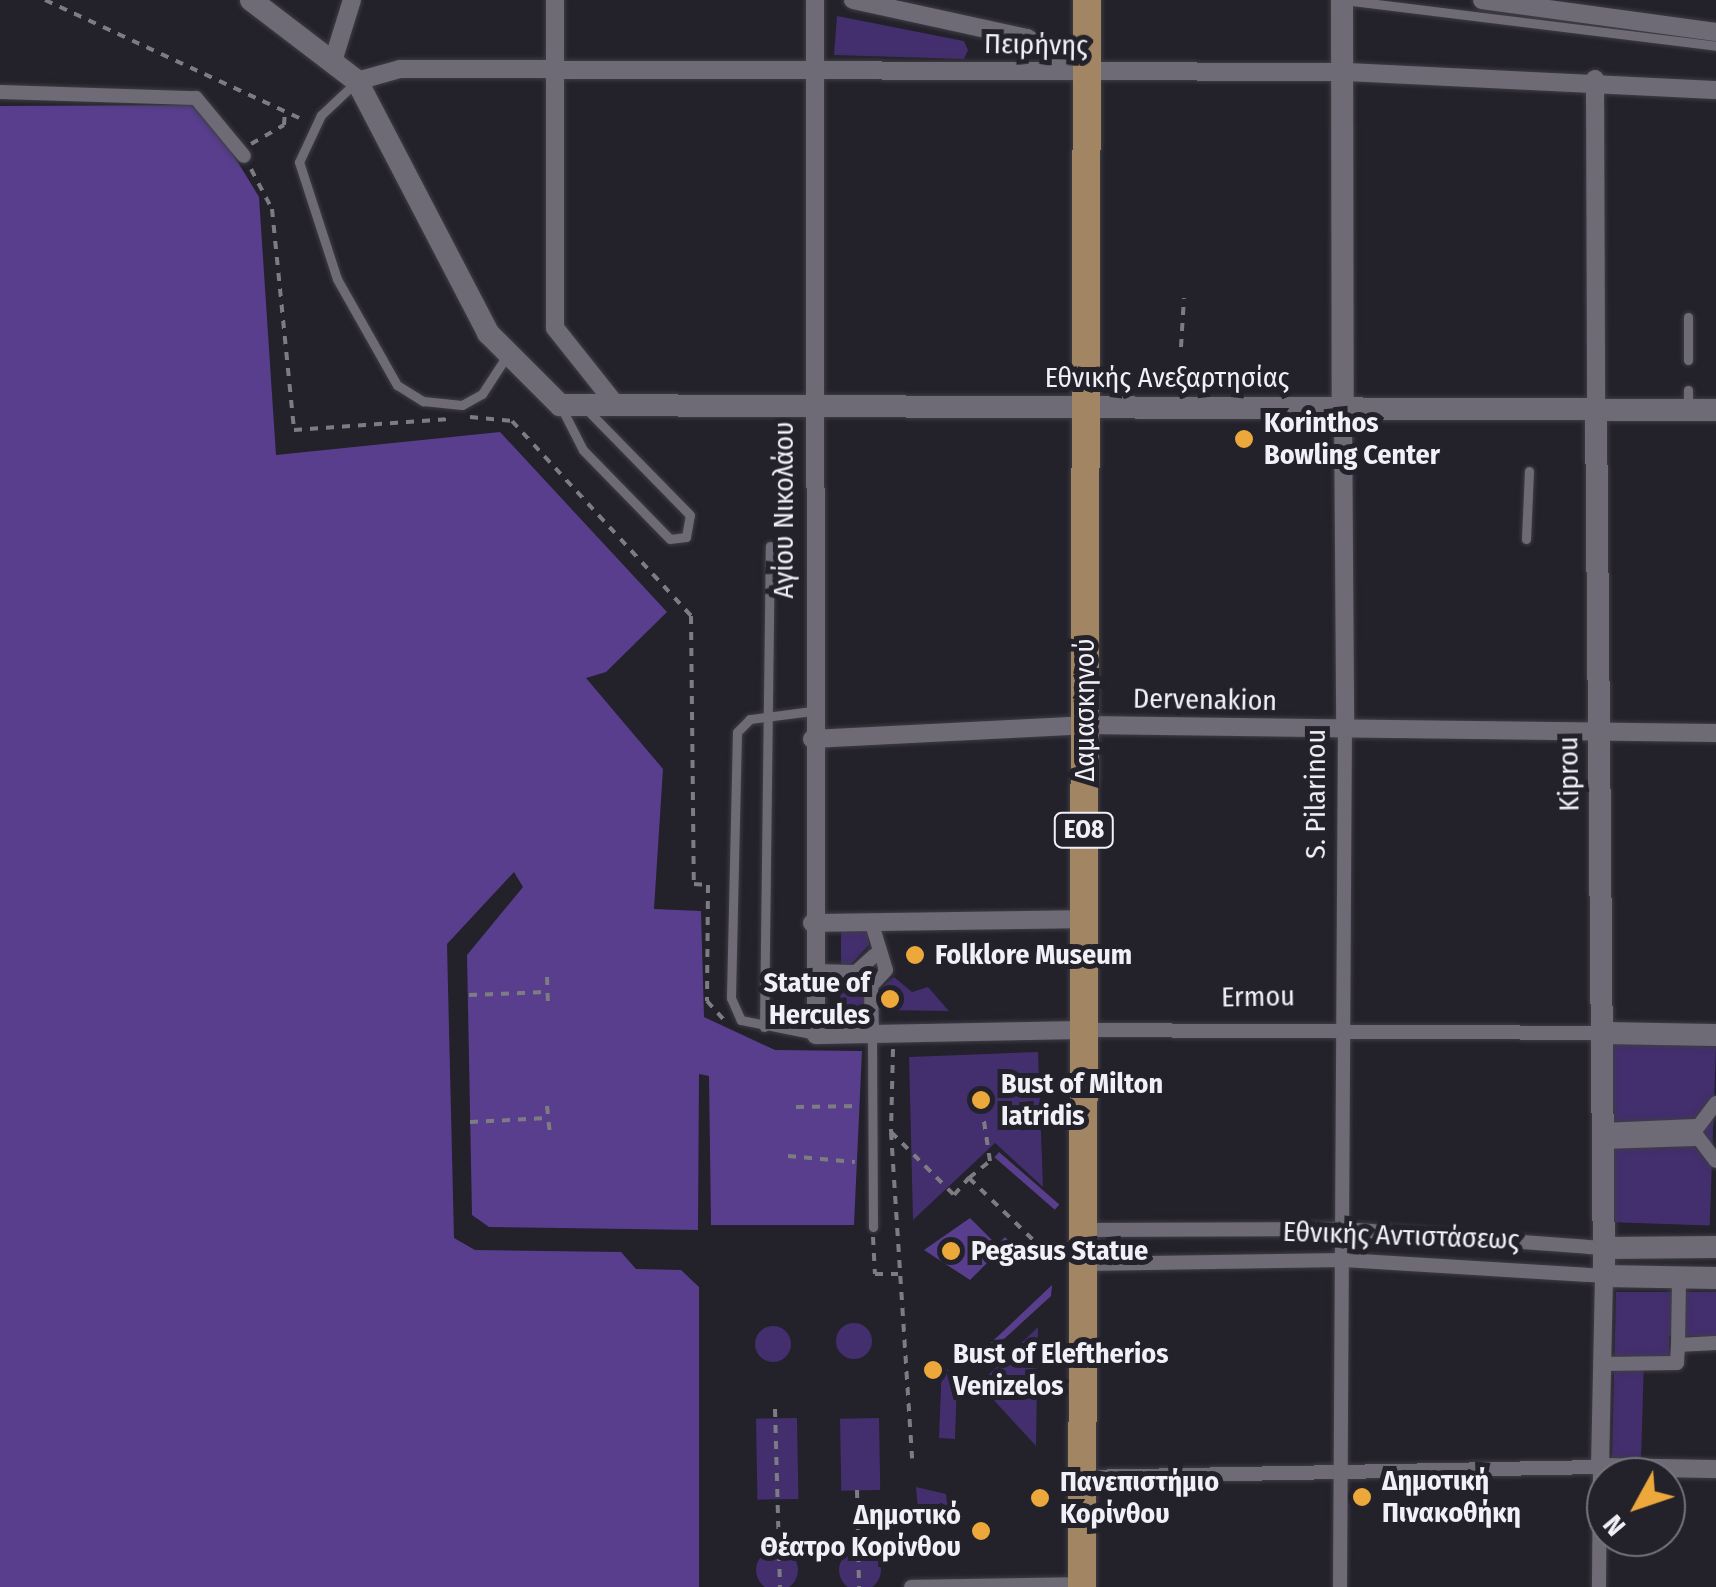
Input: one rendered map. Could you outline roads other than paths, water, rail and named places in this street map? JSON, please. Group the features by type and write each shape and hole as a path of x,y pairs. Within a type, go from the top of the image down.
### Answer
{"main road":[{"name":"ΕΟ8","path":"1087,0 1087,73"},
{"name":"Δαμασκηνού","path":"1082,1585 1087,73"}],"street":[{"path":"251,0 334,58 357,81 506,357 560,405"},
{"path":"334,58 352,0"},
{"path":"556,0 556,328 618,406"},
{"name":"Αγίου Νικολάου","path":"816,0 811,407 812,924 816,1028"},
{"name":"S. Pilarinou","path":"1340,1587 1348,1026 1343,0"},
{"path":"1482,0 1522,2 1716,32"},
{"path":"863,1 1028,38 1087,73"},
{"name":"Πειρήνης","path":"357,81 400,69 1346,72 1595,79 1716,90"},
{"name":"Kiprou","path":"1595,79 1604,1248 1600,1457"},
{"path":"0,92 196,98 244,156"},
{"name":"Εθνικής Ανεξαρτησίας","path":"560,405 1343,409 1531,419 1688,400 1716,410"},
{"name":"Dervenakion","path":"812,738 1085,725 1716,733"},
{"path":"812,924 1084,919"},
{"path":"871,921 875,956 886,970 871,986 872,1038"},
{"path":"856,972 875,956"},
{"path":"814,970 856,972 871,986"},
{"name":"Ermou","path":"816,1028 872,1038 1348,1026 1716,1035"},
{"path":"1694,1132 1716,1103"},
{"path":"1602,1136 1694,1132"},
{"path":"1694,1132 1716,1161"},
{"name":"Εθνικής Αντιστάσεως","path":"1083,1230 1344,1230 1604,1248 1716,1247"},
{"name":"Εθνικής Αντιστάσεως","path":"1083,1264 1344,1260 1604,1276 1716,1278"},
{"path":"1602,1364 1677,1364 1679,1278"},
{"path":"1678,1345 1716,1344"},
{"path":"1082,1478 1586,1467"},
{"path":"1686,1468 1716,1469"},
{"path":"1599,1557 1599,1587"},
{"path":"911,1587 1082,1585"}],"lane":[{"path":"1343,0 1716,46"},
{"path":"357,81 314,125 299,162 305,198 337,280 398,384 422,402 462,405 482,394 506,357"},
{"path":"1688,317 1688,360"},
{"path":"560,405 583,450 670,540 686,538 690,515 584,408"},
{"path":"1526,539 1529,471"},
{"path":"764,1027 772,716 770,546"},
{"path":"812,711 772,716 737,732 730,761 732,1007 764,1027 816,1028"},
{"path":"872,1038 873,1227"}],"place":[{"name":"Korinthos Bowling Center","path":"1244,439"},
{"name":"Folklore Museum","path":"915,955"},
{"name":"Statue of Hercules","path":"890,999"},
{"name":"Bust of Milton Iatridis","path":"981,1100"},
{"name":"Pegasus Statue","path":"951,1251"},
{"name":"Bust of Eleftherios Venizelos","path":"933,1370"},
{"name":"Δημοτική Πινακοθήκη","path":"1362,1497"},
{"name":"Πανεπιστήμιο Κορίνθου","path":"1040,1498"},
{"name":"Δημοτικό Θέατρο Κορίνθου","path":"981,1531"}]}
